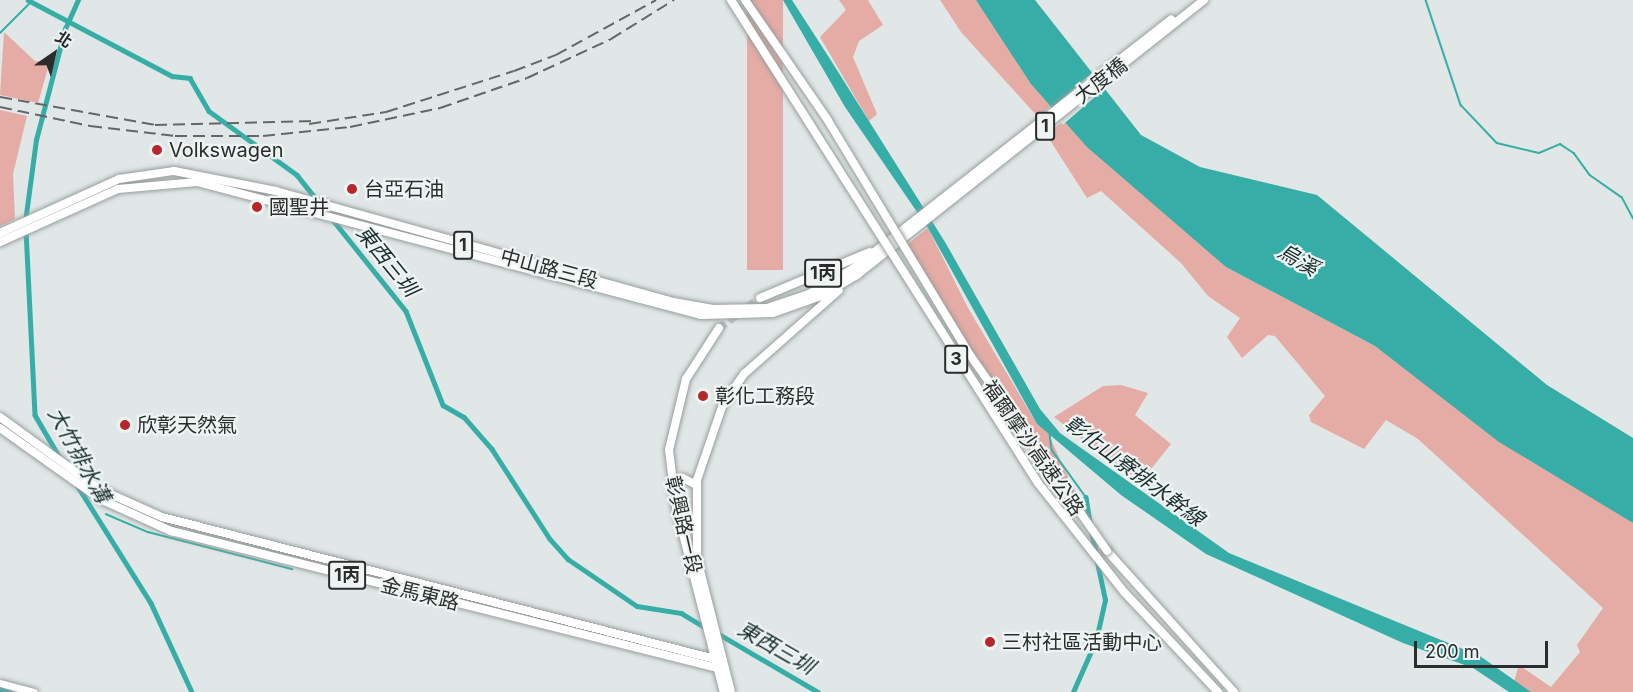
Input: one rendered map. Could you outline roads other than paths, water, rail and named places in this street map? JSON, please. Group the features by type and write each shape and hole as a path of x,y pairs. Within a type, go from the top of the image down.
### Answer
{"highway":[{"name":"福爾摩沙高速公路","path":"731,0 1031,473 1119,586 1218,692"},
{"name":"福爾摩沙高速公路","path":"745,0 827,119 1033,451 1128,578 1234,692"}],"main road":[{"name":"大度橋","path":"885,248 1195,0"},
{"name":"大度橋","path":"885,248 1204,0"},
{"name":"中山路三段","path":"33,222 119,179 154,173 195,174 276,189 410,234 701,315 751,315 798,306 857,275"},
{"name":"中山路三段","path":"33,222 118,189 157,182 197,182 273,203 410,234 713,309 767,308 809,294 885,248"},
{"path":"273,203 276,189"},
{"name":"1","path":"0,242 11,233 33,222"},
{"name":"1","path":"0,233 11,233"},
{"name":"1","path":"857,275 885,248"},
{"name":"1丙","path":"760,298 885,248"},
{"name":"彰興路一段","path":"711,629 697,559 696,484 723,404 745,373 857,275"},
{"name":"彰興路一段","path":"719,328 698,356 681,394 669,450 676,507 711,629 724,692"},
{"name":"金馬東路","path":"0,417 99,489 162,518 720,665"},
{"name":"金馬東路","path":"0,428 100,499 171,531 720,665"},
{"path":"672,487 683,478 696,484"},
{"path":"676,507 686,516 695,515"},
{"name":"彰興路一段","path":"720,665 731,692"}],"street":[{"path":"0,683 34,692"}],"water":[{"path":"783,0 792,0 830,59 945,242 1040,409 1060,433 1229,553 1480,656 1531,692 1509,692 1473,668 1403,643 1206,554 1121,495 1037,424 928,228 845,107"},
{"name":"烏溪","path":"976,0 1035,0 1141,135 1200,167 1317,195 1547,385 1633,438 1633,523 1499,442 1375,346 1226,267 1087,147 1031,84"}],"waterway":[{"name":"東西三圳","path":"28,0 172,76 190,78 209,111 297,175 406,311 443,405 464,417 492,449 550,539 568,559 637,606 681,613 708,629"},
{"name":"大竹排水溝","path":"25,222 36,140 65,29 78,0"},
{"path":"1426,0 1461,105 1497,143 1539,153 1560,144 1574,153 1590,175 1622,197 1633,218"},
{"path":"0,33 31,2"},
{"name":"大竹排水溝","path":"26,230 35,415 60,458"},
{"path":"1050,434 1052,450 1086,497"},
{"name":"大竹排水溝","path":"77,485 151,603 192,692"},
{"name":"彰化山寮排水幹線","path":"1086,497 1090,523"},
{"path":"106,514 148,532 292,569"},
{"name":"彰化山寮排水幹線","path":"1092,534 1096,552"},
{"name":"彰化山寮排水幹線","path":"1073,692 1096,640 1105,600 1097,561"},
{"name":"東西三圳","path":"717,633 818,692"},
{"path":"0,689 10,692"}],"tunnel":[{"path":"719,328 760,298"}],"railway":[{"path":"309,124 386,112 514,71 556,55 656,0"},
{"path":"0,107 90,126 175,136 263,136 350,127 440,108 527,78 611,39 674,0"},
{"path":"0,97 155,125 315,121"}],"place":[{"name":"Volkswagen","path":"157,150"},
{"name":"台亞石油","path":"352,189"},
{"name":"國聖井","path":"257,207"},
{"name":"彰化工務段","path":"703,396"},
{"name":"欣彰天然氣","path":"125,425"},
{"name":"三村社區活動中心","path":"990,642"}]}
